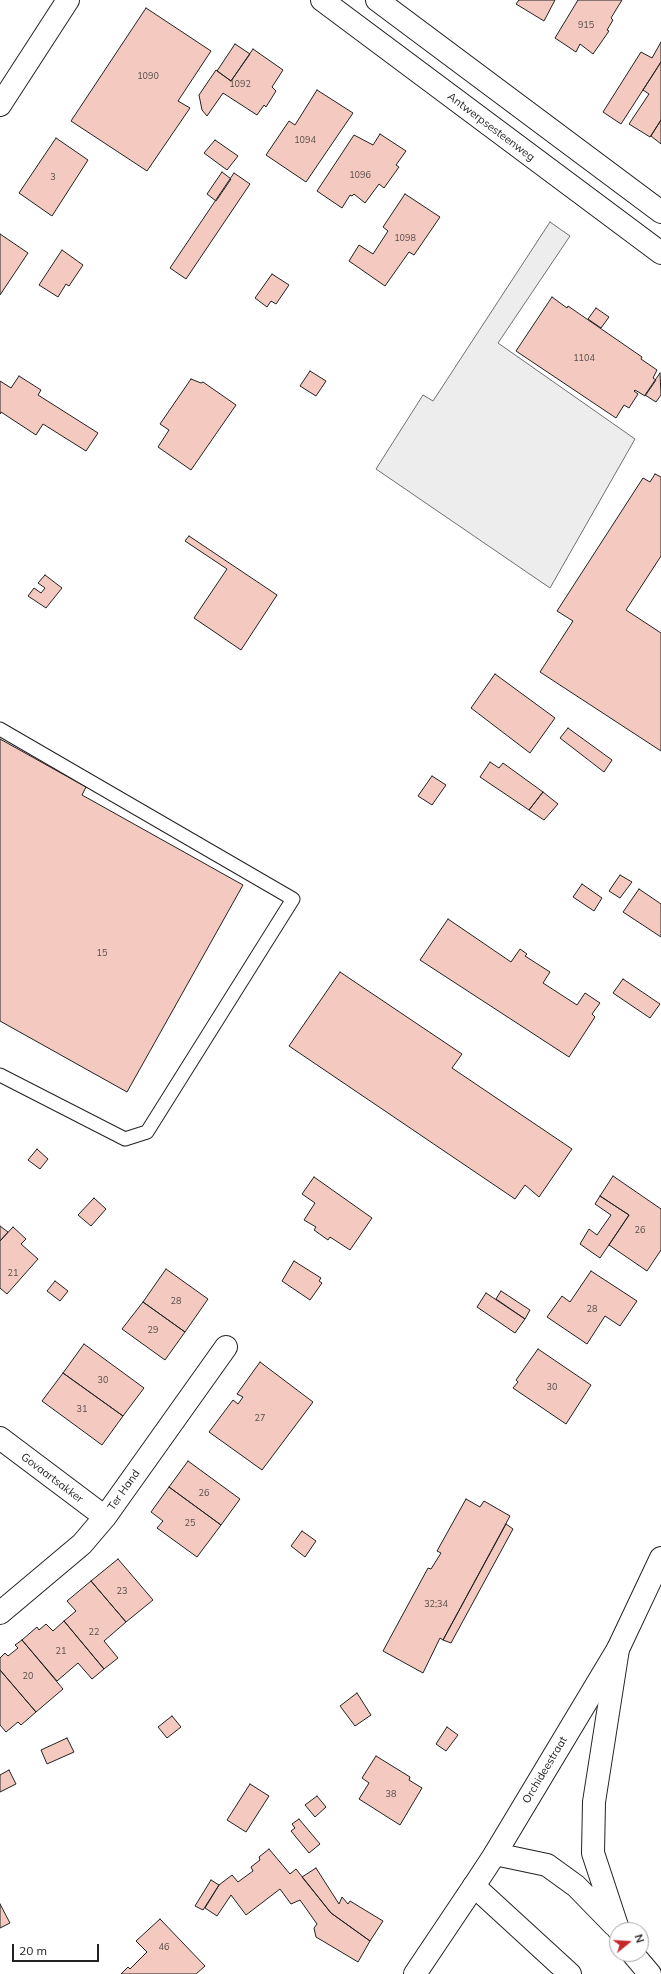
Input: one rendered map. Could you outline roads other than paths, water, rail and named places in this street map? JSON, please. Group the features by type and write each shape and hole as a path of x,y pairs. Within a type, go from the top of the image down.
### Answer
{"main road":[{"path":"0,105 68,0"},
{"name":"Antwerpsesteenweg","path":"322,0 661,253"},
{"path":"377,0 661,212"},
{"name":"Ter Hand","path":"0,1613 82,1544 105,1517 226,1347"},
{"name":"Govaartsakker","path":"0,1438 105,1517"},
{"name":"Orchideestraat","path":"415,1974 495,1854 618,1649 661,1558"},
{"path":"615,1922 593,1853 594,1802 618,1649"},
{"path":"495,1854 547,1865 576,1886 610,1922"},
{"path":"474,1886 570,1974"},
{"path":"640,1962 650,1974"}],"lane":[{"path":"0,729 293,899 147,1132 125,1139 0,1075"}]}
